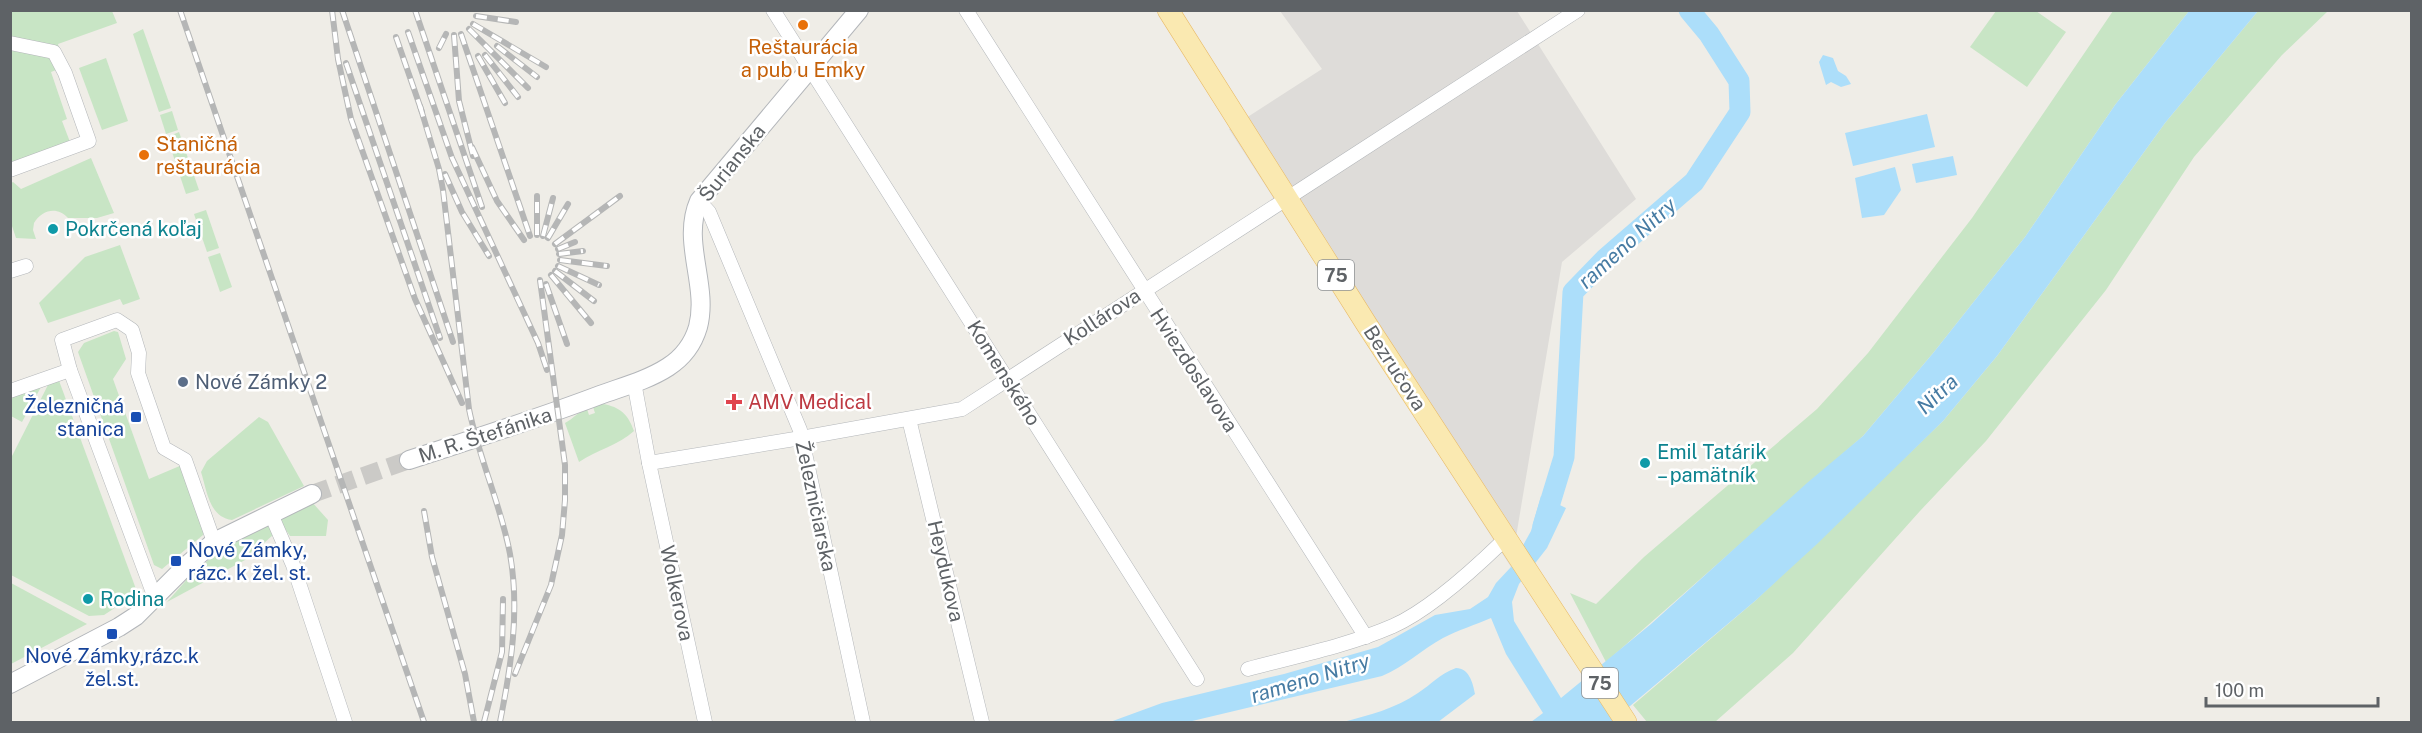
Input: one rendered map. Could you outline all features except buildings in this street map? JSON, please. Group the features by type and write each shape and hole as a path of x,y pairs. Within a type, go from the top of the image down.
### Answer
{"main road":[{"name":"Bezručova","path":"1168,10 1506,545 1534,581 1626,723"}],"street":[{"name":"Komenského","path":"773,10 1197,679"},
{"name":"Šurianska","path":"562,409 663,370 675,362 687,348 698,328 700,304 692,229 694,213 699,201 859,10"},
{"name":"Hviezdoslavova","path":"966,10 1143,291 1366,637"},
{"name":"Kollárova","path":"650,463 962,409 1578,10"},
{"path":"10,43 54,52 65,73 89,141 10,170"},
{"name":"Železničiarska","path":"699,201 709,212 800,430 863,723"},
{"path":"10,271 26,266"},
{"path":"155,598 70,369 62,340 117,320 132,330 139,353 138,373 164,448 185,460 214,542"},
{"path":"10,391 70,369"},
{"path":"634,382 650,463"},
{"name":"M. R. Štefánika","path":"409,460 562,409"},
{"name":"Heydukova","path":"909,419 982,723"},
{"name":"Wolkerova","path":"650,463 705,723"},
{"path":"10,684 136,616 187,565 214,542 312,494"},
{"path":"272,514 296,565 345,723"},
{"path":"1248,669 1366,637 1395,626 1506,545"}],"shaded area":[{"path":"1280,11 1517,11 1636,199 1562,262 1511,567 1229,129 1322,69"}],"green space":[{"path":"11,11 112,11 117,23 58,44 59,69 51,72 67,119 62,121 70,142 11,163"},
{"path":"1996,11 2036,11 2066,32 2027,87 1970,47"},
{"path":"2113,11 2189,11 2115,105 2025,237 1934,352 1863,436 1606,662 1570,593 1596,604 1644,557 1817,409 1868,353 1972,218"},
{"path":"2258,11 2328,11 2282,55 2194,157 2106,290 1986,441 1793,653 1715,722 1647,722 1633,705 1755,601 1943,421 1997,356 2165,123"},
{"path":"143,29 171,108 159,112 133,34"},
{"path":"106,58 128,121 102,130 79,68"},
{"path":"172,111 178,130 166,134 160,115"},
{"path":"179,132 199,190 186,194 167,137"},
{"path":"91,158 114,213 97,218 68,218 59,212 50,211 41,215 34,223 33,230 36,239 16,238 11,223 11,183 13,182 21,189"},
{"path":"206,210 219,248 207,252 194,214"},
{"path":"120,245 140,299 123,305 120,299 48,323 39,303 85,257"},
{"path":"220,253 232,287 220,292 208,257"},
{"path":"114,331 118,332 126,359 113,379 149,479 182,465 204,521 203,535 162,569 154,565 78,352 84,343"},
{"path":"58,378 136,589 130,598 104,615 89,616 11,575 10,460 50,381"},
{"path":"41,387 22,422 11,416 11,396"},
{"path":"603,404 623,412 634,431 622,440 579,462 565,423 587,409 589,415 595,413 593,407"},
{"path":"259,417 268,422 304,486 232,520 224,518 218,514 210,502 201,472 207,461"},
{"path":"311,501 328,520 326,536 290,536 281,523 284,514"},
{"path":"263,525 269,526 273,535 245,560 167,602 190,576 229,542"},
{"path":"11,583 87,624 11,664"}],"water":[{"name":"Nitra","path":"2189,11 2258,11 2165,123 1997,356 1943,421 1755,601 1611,722 1531,722 1543,713 1506,654 1491,618 1443,638 1382,676 1188,722 1110,722 1162,703 1284,674 1378,647 1435,615 1470,609 1488,597 1496,583 1511,567 1531,531 1541,496 1566,508 1547,548 1519,584 1512,602 1514,621 1561,698 1651,624 1807,483 1863,436 1934,352 2025,237 2115,105"},
{"path":"1823,55 1833,58 1838,71 1846,76 1851,84 1841,87 1831,82 1826,85 1819,62"},
{"path":"1927,114 1935,147 1853,166 1845,133"},
{"path":"1953,156 1957,175 1916,183 1912,164"},
{"path":"1895,167 1901,190 1884,215 1862,218 1855,178"},
{"path":"1456,668 1467,673 1472,681 1475,694 1438,722 1343,722 1382,711 1400,703"}],"waterway":[{"name":"rameno Nitry","path":"1543,526 1564,457 1573,292 1605,259 1694,182 1740,112 1739,81 1709,34 1689,10"}],"tunnel":[{"path":"312,494 409,460"}],"railway":[{"path":"180,10 424,722"},
{"path":"332,10 338,59 351,119 415,299 462,403"},
{"path":"342,10 453,342"},
{"path":"415,10 482,207"},
{"path":"476,16 516,22"},
{"path":"473,24 546,67"},
{"path":"469,29 528,88"},
{"path":"408,32 452,158 538,343 547,370"},
{"path":"439,48 446,34"},
{"path":"461,34 530,236"},
{"path":"454,35 459,101 473,156"},
{"path":"396,37 422,112"},
{"path":"497,46 537,77"},
{"path":"485,55 518,97"},
{"path":"478,56 505,103"},
{"path":"346,63 440,338"},
{"path":"420,106 443,190 469,409 506,536 513,575 513,639 500,722"},
{"path":"472,147 497,201 524,240"},
{"path":"445,174 462,212 489,256"},
{"path":"537,196 537,235"},
{"path":"555,244 620,196"},
{"path":"543,236 553,198"},
{"path":"548,238 568,204"},
{"path":"558,249 575,242"},
{"path":"559,254 583,251"},
{"path":"560,260 607,266"},
{"path":"558,266 599,285"},
{"path":"555,271 594,301"},
{"path":"551,275 591,323"},
{"path":"515,674 551,585 562,535 565,500 565,465 540,280"},
{"path":"546,284 567,344"},
{"path":"424,511 432,557 465,674 474,722"},
{"path":"484,722 502,652 503,599"}],"place":[{"name":"Reštaurácia a pub u Emky","path":"803,25"},
{"name":"Staničná reštaurácia","path":"144,155"},
{"name":"Pokrčená koľaj","path":"53,229"},
{"name":"Nové Zámky 2","path":"183,382"},
{"name":"AMV Medical","path":"734,402"},
{"name":"Železničná stanica","path":"136,417"},
{"name":"Emil Tatárik – pamätník","path":"1645,463"},
{"name":"Nové Zámky, rázc. k žel. st.","path":"176,561"},
{"name":"Rodina","path":"88,599"},
{"name":"Nové Zámky,rázc.k žel.st.","path":"112,634"}]}
